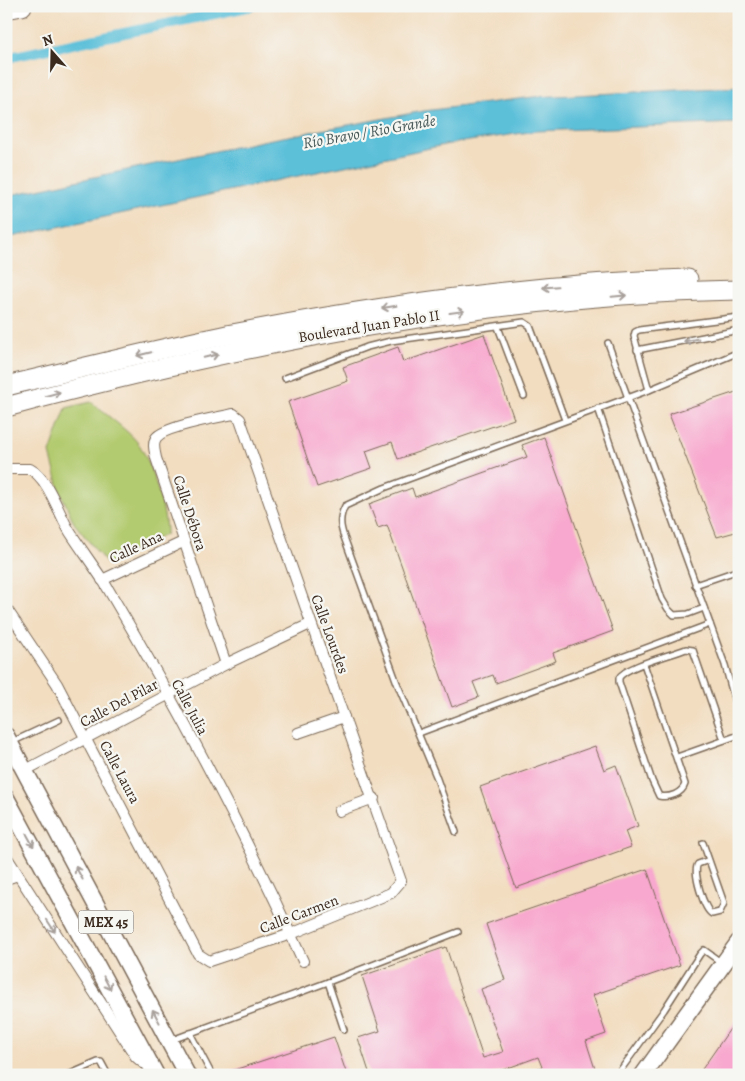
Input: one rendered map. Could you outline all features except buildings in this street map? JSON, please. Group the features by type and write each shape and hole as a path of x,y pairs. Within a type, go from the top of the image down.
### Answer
{"highway":[{"path":"6,9 22,6"},
{"name":"Boulevard Juan Pablo II","path":"6,386 252,330 395,306 554,286 737,287"},
{"name":"Boulevard Juan Pablo II","path":"6,407 214,355 392,322 491,307 737,287"}],"main road":[{"name":"MEX 45","path":"8,740 187,1075"},
{"name":"MEX 45","path":"6,798 153,1070"},
{"path":"643,1075 739,942"}],"street":[{"name":"Calle Lourdes","path":"224,416 234,414 240,419 310,624 401,877"},
{"name":"Calle Débora","path":"224,416 167,431 156,438 154,443 156,458 183,542 226,664"},
{"name":"Calle Julia","path":"6,469 25,468 39,474 69,530 102,580 167,695 264,875 303,961"},
{"name":"Calle Ana","path":"102,580 183,542"},
{"name":"Calle Laura","path":"6,608 57,684 198,954"},
{"name":"Calle Del Pilar","path":"24,771 226,664 310,624"},
{"path":"298,733 344,717"},
{"path":"339,811 374,798"},
{"path":"6,856 136,1057 153,1070"},
{"path":"6,879 18,875"},
{"name":"Calle Carmen","path":"198,954 206,960 213,961 291,934 391,893 399,887 401,877"}],"lane":[{"path":"649,390 637,350 635,332 739,317"},
{"path":"284,378 366,347 391,341 434,333 498,327 524,322 530,326 565,420"},
{"path":"498,327 524,396"},
{"path":"637,350 739,330"},
{"path":"608,343 725,665 739,717"},
{"path":"456,832 419,733 397,683 344,537 341,527 342,512 351,503 384,488 649,390 739,352"},
{"path":"598,408 662,599 668,609 674,614 688,614 704,608"},
{"path":"695,585 739,570"},
{"path":"739,612 739,620"},
{"path":"419,733 710,624"},
{"path":"644,664 684,780 683,789 670,796 660,796 652,781 619,682 620,675 623,672 644,664 686,649 692,650 724,740"},
{"path":"8,740 59,720"},
{"path":"677,757 739,735"},
{"path":"703,843 709,860 724,903 720,912 712,914 706,908 695,873 698,864 709,860"},
{"path":"170,1042 458,932"},
{"path":"617,1075 664,1010 700,954 704,950 708,951 723,964"},
{"path":"328,982 344,1030"},
{"path":"190,1033 212,1075"},
{"path":"68,1075 98,1062 101,1062 108,1075"}],"green space":[{"path":"91,402 124,429 140,446 158,489 166,525 166,534 107,564 74,523 60,491 50,453 66,408"}],"water":[{"name":"Río Bravo / Rio Grande","path":"739,87 739,123 536,131 449,144 6,238 6,196 267,140 424,111 534,97"}],"waterway":[{"path":"6,58 252,6"}]}
